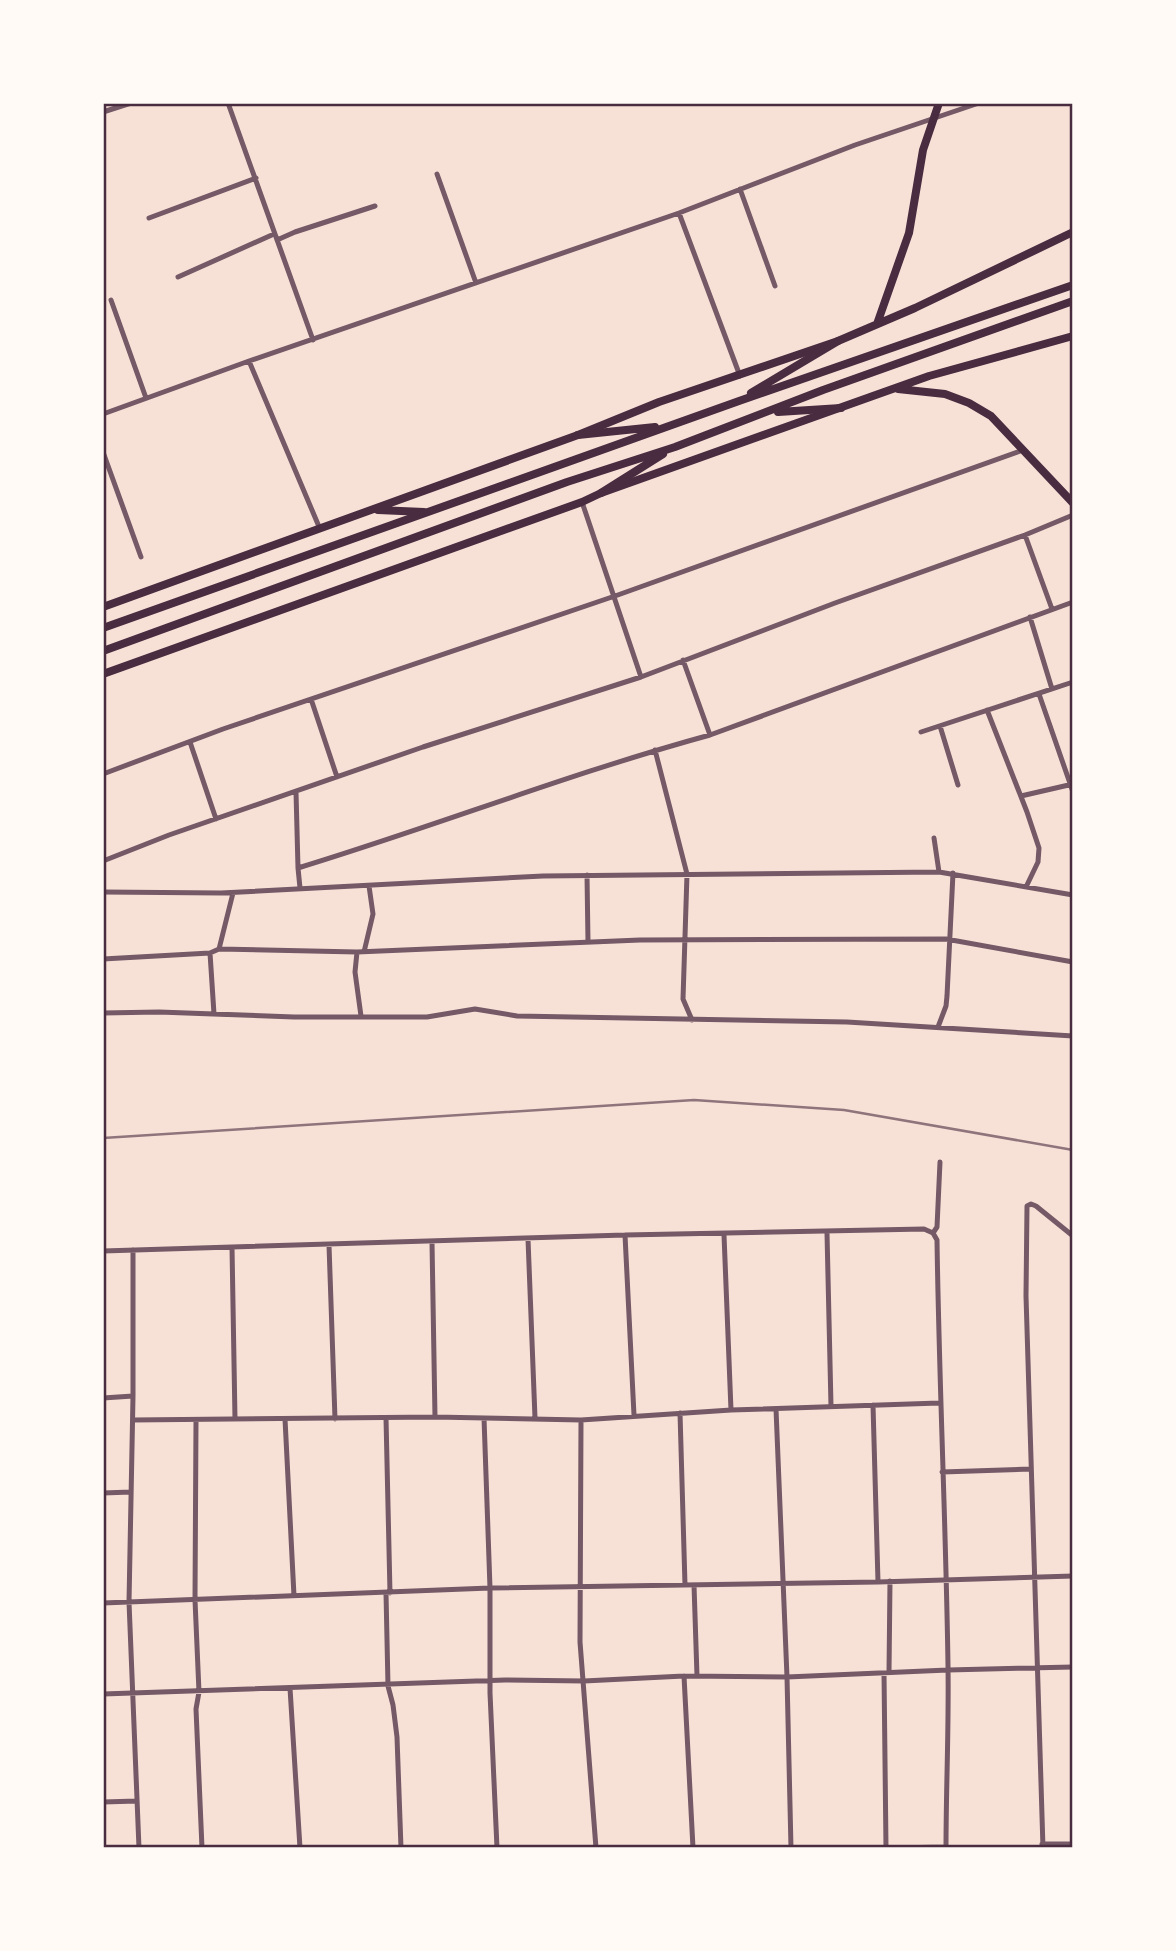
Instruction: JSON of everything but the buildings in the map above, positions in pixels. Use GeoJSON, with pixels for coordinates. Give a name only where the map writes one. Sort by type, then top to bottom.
{"type":"FeatureCollection","features":[{"type":"Feature","properties":{"kind":"main road"},"geometry":{"type":"LineString","coordinates":[[877,324],[909,233],[923,150],[939,103]]}},
{"type":"Feature","properties":{"kind":"main road"},"geometry":{"type":"LineString","coordinates":[[103,607],[578,435],[659,402],[838,341],[915,308],[1073,232]]}},
{"type":"Feature","properties":{"kind":"main road"},"geometry":{"type":"LineString","coordinates":[[103,628],[1073,285]]}},
{"type":"Feature","properties":{"kind":"main road"},"geometry":{"type":"LineString","coordinates":[[103,650],[1073,302]]}},
{"type":"Feature","properties":{"kind":"main road"},"geometry":{"type":"LineString","coordinates":[[103,674],[940,373],[1073,336]]}},
{"type":"Feature","properties":{"kind":"main road"},"geometry":{"type":"LineString","coordinates":[[740,401],[796,364],[838,341]]}},
{"type":"Feature","properties":{"kind":"main road"},"geometry":{"type":"LineString","coordinates":[[895,389],[932,391],[969,403],[991,416],[1073,503]]}},
{"type":"Feature","properties":{"kind":"main road"},"geometry":{"type":"LineString","coordinates":[[769,412],[841,408]]}},
{"type":"Feature","properties":{"kind":"main road"},"geometry":{"type":"LineString","coordinates":[[578,435],[668,426]]}},
{"type":"Feature","properties":{"kind":"main road"},"geometry":{"type":"LineString","coordinates":[[601,493],[675,447]]}},
{"type":"Feature","properties":{"kind":"main road"},"geometry":{"type":"LineString","coordinates":[[372,510],[425,512]]}},
{"type":"Feature","properties":{"kind":"street"},"geometry":{"type":"LineString","coordinates":[[103,112],[131,103]]}},
{"type":"Feature","properties":{"kind":"street"},"geometry":{"type":"LineString","coordinates":[[228,103],[313,340]]}},
{"type":"Feature","properties":{"kind":"street"},"geometry":{"type":"LineString","coordinates":[[103,414],[679,213],[855,145],[979,103]]}},
{"type":"Feature","properties":{"kind":"street"},"geometry":{"type":"LineString","coordinates":[[437,174],[476,283]]}},
{"type":"Feature","properties":{"kind":"street"},"geometry":{"type":"LineString","coordinates":[[149,218],[256,178]]}},
{"type":"Feature","properties":{"kind":"street"},"geometry":{"type":"LineString","coordinates":[[740,189],[775,286]]}},
{"type":"Feature","properties":{"kind":"street"},"geometry":{"type":"LineString","coordinates":[[178,276],[276,237],[375,206]]}},
{"type":"Feature","properties":{"kind":"street"},"geometry":{"type":"LineString","coordinates":[[679,213],[740,376]]}},
{"type":"Feature","properties":{"kind":"street"},"geometry":{"type":"LineString","coordinates":[[111,300],[146,398]]}},
{"type":"Feature","properties":{"kind":"street"},"geometry":{"type":"LineString","coordinates":[[249,361],[320,529]]}},
{"type":"Feature","properties":{"kind":"street"},"geometry":{"type":"LineString","coordinates":[[103,774],[311,699],[615,596],[1023,450]]}},
{"type":"Feature","properties":{"kind":"street"},"geometry":{"type":"LineString","coordinates":[[103,452],[141,557]]}},
{"type":"Feature","properties":{"kind":"street"},"geometry":{"type":"LineString","coordinates":[[582,502],[641,677]]}},
{"type":"Feature","properties":{"kind":"street"},"geometry":{"type":"LineString","coordinates":[[103,861],[337,777],[641,677],[1073,515]]}},
{"type":"Feature","properties":{"kind":"street"},"geometry":{"type":"LineString","coordinates":[[1025,535],[1052,609]]}},
{"type":"Feature","properties":{"kind":"street"},"geometry":{"type":"LineString","coordinates":[[298,868],[655,750],[710,735],[1073,601]]}},
{"type":"Feature","properties":{"kind":"street"},"geometry":{"type":"LineString","coordinates":[[1030,617],[1052,689]]}},
{"type":"Feature","properties":{"kind":"street"},"geometry":{"type":"LineString","coordinates":[[683,660],[710,735]]}},
{"type":"Feature","properties":{"kind":"street"},"geometry":{"type":"LineString","coordinates":[[921,732],[1073,682]]}},
{"type":"Feature","properties":{"kind":"street"},"geometry":{"type":"LineString","coordinates":[[1039,694],[1073,792]]}},
{"type":"Feature","properties":{"kind":"street"},"geometry":{"type":"LineString","coordinates":[[311,699],[337,777]]}},
{"type":"Feature","properties":{"kind":"street"},"geometry":{"type":"LineString","coordinates":[[988,710],[1039,848],[1038,862],[1026,887]]}},
{"type":"Feature","properties":{"kind":"street"},"geometry":{"type":"LineString","coordinates":[[940,726],[958,785]]}},
{"type":"Feature","properties":{"kind":"street"},"geometry":{"type":"LineString","coordinates":[[190,742],[216,819]]}},
{"type":"Feature","properties":{"kind":"street"},"geometry":{"type":"LineString","coordinates":[[655,750],[687,874],[683,999],[692,1020]]}},
{"type":"Feature","properties":{"kind":"street"},"geometry":{"type":"LineString","coordinates":[[1021,796],[1072,784]]}},
{"type":"Feature","properties":{"kind":"street"},"geometry":{"type":"LineString","coordinates":[[296,792],[300,888]]}},
{"type":"Feature","properties":{"kind":"street"},"geometry":{"type":"LineString","coordinates":[[934,838],[939,872]]}},
{"type":"Feature","properties":{"kind":"street"},"geometry":{"type":"LineString","coordinates":[[103,892],[233,893],[484,878],[587,875],[939,872],[1073,895]]}},
{"type":"Feature","properties":{"kind":"street"},"geometry":{"type":"LineString","coordinates":[[938,1027],[946,1006],[953,873]]}},
{"type":"Feature","properties":{"kind":"street"},"geometry":{"type":"LineString","coordinates":[[587,875],[588,942]]}},
{"type":"Feature","properties":{"kind":"street"},"geometry":{"type":"LineString","coordinates":[[361,1016],[356,979],[373,914],[369,886]]}},
{"type":"Feature","properties":{"kind":"street"},"geometry":{"type":"LineString","coordinates":[[219,949],[233,893]]}},
{"type":"Feature","properties":{"kind":"street"},"geometry":{"type":"LineString","coordinates":[[103,959],[210,953],[219,949],[361,952],[684,940],[949,940],[1073,962]]}},
{"type":"Feature","properties":{"kind":"street"},"geometry":{"type":"LineString","coordinates":[[210,953],[214,1014]]}},
{"type":"Feature","properties":{"kind":"street"},"geometry":{"type":"LineString","coordinates":[[103,1013],[427,1017],[475,1009],[516,1016],[847,1022],[1073,1036]]}},
{"type":"Feature","properties":{"kind":"street"},"geometry":{"type":"LineString","coordinates":[[933,1233],[937,1227],[940,1162]]}},
{"type":"Feature","properties":{"kind":"street"},"geometry":{"type":"LineString","coordinates":[[1073,1237],[1036,1206],[1027,1206],[1026,1296],[1043,1846],[1073,1843]]}},
{"type":"Feature","properties":{"kind":"street"},"geometry":{"type":"LineString","coordinates":[[103,1251],[924,1229],[933,1233],[936,1240],[948,1670],[946,1847],[888,1848],[886,1672],[890,1581]]}},
{"type":"Feature","properties":{"kind":"street"},"geometry":{"type":"LineString","coordinates":[[827,1233],[831,1406]]}},
{"type":"Feature","properties":{"kind":"street"},"geometry":{"type":"LineString","coordinates":[[724,1234],[731,1410]]}},
{"type":"Feature","properties":{"kind":"street"},"geometry":{"type":"LineString","coordinates":[[625,1235],[634,1415]]}},
{"type":"Feature","properties":{"kind":"street"},"geometry":{"type":"LineString","coordinates":[[528,1239],[535,1418]]}},
{"type":"Feature","properties":{"kind":"street"},"geometry":{"type":"LineString","coordinates":[[432,1242],[435,1417]]}},
{"type":"Feature","properties":{"kind":"street"},"geometry":{"type":"LineString","coordinates":[[329,1245],[335,1419]]}},
{"type":"Feature","properties":{"kind":"street"},"geometry":{"type":"LineString","coordinates":[[232,1247],[235,1419]]}},
{"type":"Feature","properties":{"kind":"street"},"geometry":{"type":"LineString","coordinates":[[133,1250],[129,1602],[139,1848]]}},
{"type":"Feature","properties":{"kind":"street"},"geometry":{"type":"LineString","coordinates":[[103,1398],[133,1396]]}},
{"type":"Feature","properties":{"kind":"street"},"geometry":{"type":"LineString","coordinates":[[133,1420],[435,1417],[581,1420],[731,1410],[939,1403]]}},
{"type":"Feature","properties":{"kind":"street"},"geometry":{"type":"LineString","coordinates":[[873,1405],[878,1582]]}},
{"type":"Feature","properties":{"kind":"street"},"geometry":{"type":"LineString","coordinates":[[776,1409],[791,1848]]}},
{"type":"Feature","properties":{"kind":"street"},"geometry":{"type":"LineString","coordinates":[[680,1413],[685,1585]]}},
{"type":"Feature","properties":{"kind":"street"},"geometry":{"type":"LineString","coordinates":[[386,1418],[388,1686],[397,1737],[401,1848]]}},
{"type":"Feature","properties":{"kind":"street"},"geometry":{"type":"LineString","coordinates":[[484,1418],[498,1848]]}},
{"type":"Feature","properties":{"kind":"street"},"geometry":{"type":"LineString","coordinates":[[285,1419],[294,1596]]}},
{"type":"Feature","properties":{"kind":"street"},"geometry":{"type":"LineString","coordinates":[[581,1420],[580,1642],[596,1848]]}},
{"type":"Feature","properties":{"kind":"street"},"geometry":{"type":"LineString","coordinates":[[196,1421],[195,1600],[199,1692],[196,1709],[202,1848]]}},
{"type":"Feature","properties":{"kind":"street"},"geometry":{"type":"LineString","coordinates":[[942,1472],[1031,1469]]}},
{"type":"Feature","properties":{"kind":"street"},"geometry":{"type":"LineString","coordinates":[[103,1493],[131,1492]]}},
{"type":"Feature","properties":{"kind":"street"},"geometry":{"type":"LineString","coordinates":[[103,1602],[489,1588],[1073,1576]]}},
{"type":"Feature","properties":{"kind":"street"},"geometry":{"type":"LineString","coordinates":[[694,1585],[697,1676]]}},
{"type":"Feature","properties":{"kind":"street"},"geometry":{"type":"LineString","coordinates":[[103,1694],[491,1681],[584,1681],[684,1676],[787,1677],[1073,1667]]}},
{"type":"Feature","properties":{"kind":"street"},"geometry":{"type":"LineString","coordinates":[[684,1676],[693,1848]]}},
{"type":"Feature","properties":{"kind":"street"},"geometry":{"type":"LineString","coordinates":[[290,1688],[300,1848]]}},
{"type":"Feature","properties":{"kind":"street"},"geometry":{"type":"LineString","coordinates":[[103,1802],[137,1801]]}},
{"type":"Feature","properties":{"kind":"railway"},"geometry":{"type":"LineString","coordinates":[[103,1138],[694,1100],[844,1110],[1073,1150]]}}]}
